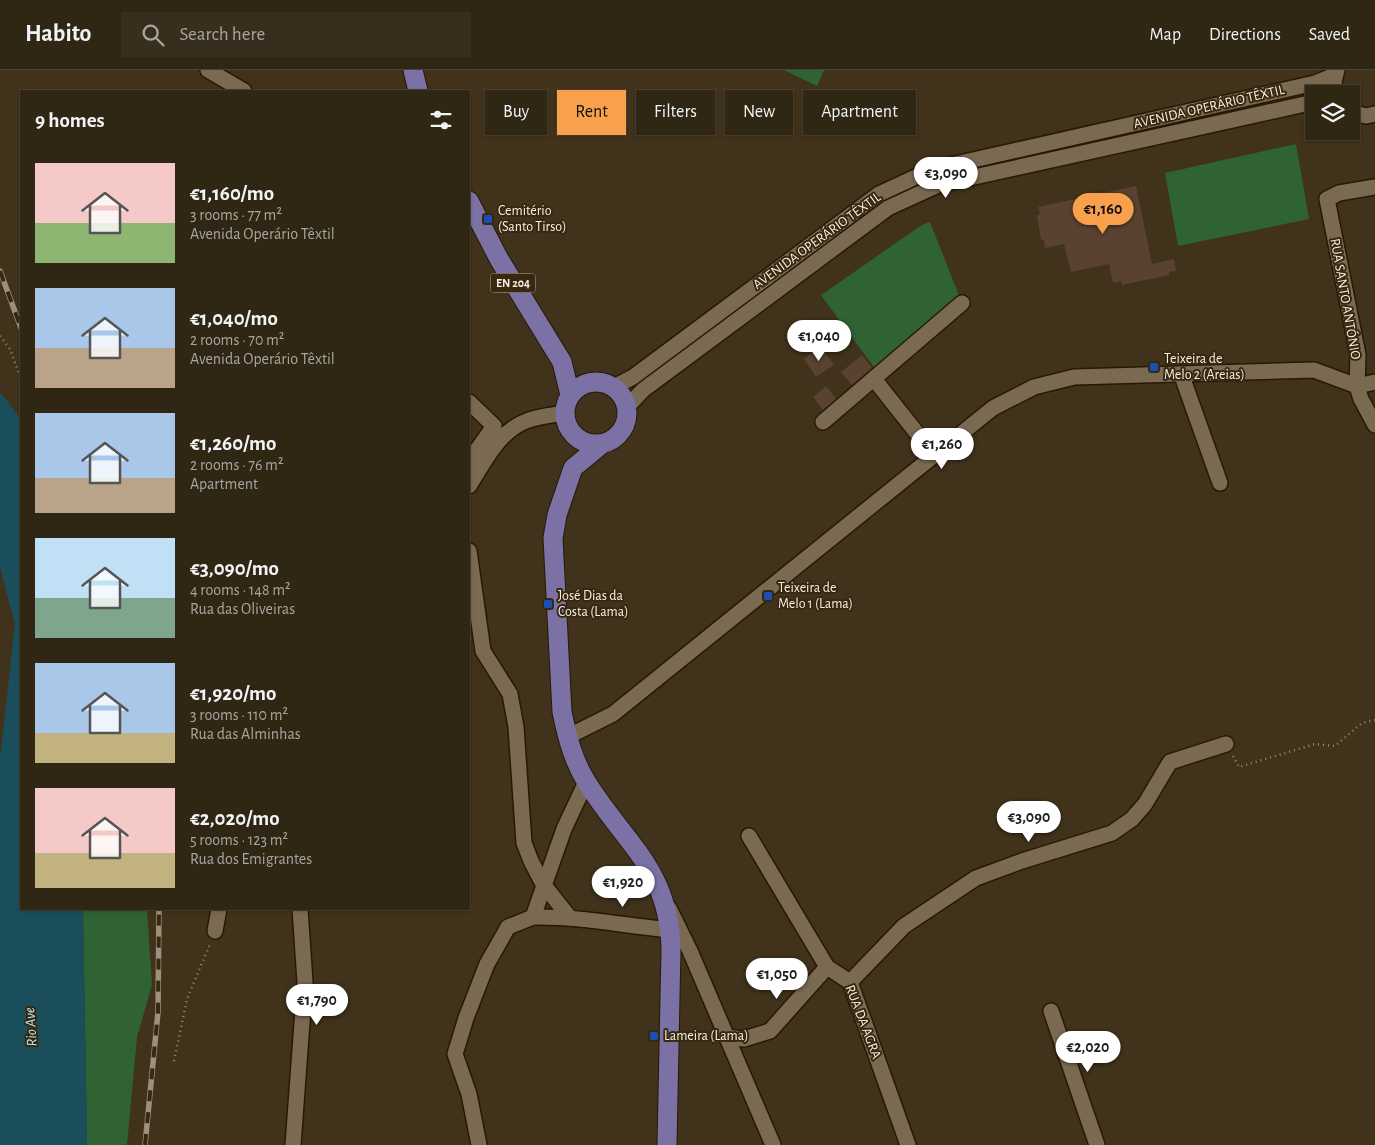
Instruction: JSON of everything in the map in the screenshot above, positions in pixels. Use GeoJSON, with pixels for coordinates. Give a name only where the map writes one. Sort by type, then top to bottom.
{"type":"FeatureCollection","features":[{"type":"Feature","properties":{"kind":"main road"},"geometry":{"type":"LineString","coordinates":[[413,70],[418,90]]}},
{"type":"Feature","properties":{"kind":"main road","name":"EN 204"},"geometry":{"type":"LineString","coordinates":[[470,203],[499,259],[562,362],[590,382],[598,382],[614,387]]}},
{"type":"Feature","properties":{"kind":"main road","name":"EN 204"},"geometry":{"type":"LineString","coordinates":[[562,362],[573,468],[557,515],[552,538],[562,712],[567,737],[586,782],[650,867],[664,897],[671,930],[667,1145]]}},
{"type":"Feature","properties":{"kind":"main road"},"geometry":{"type":"LineString","coordinates":[[590,382],[575,389],[568,413],[583,442],[602,444]]}},
{"type":"Feature","properties":{"kind":"main road"},"geometry":{"type":"LineString","coordinates":[[573,468],[602,444],[611,441],[619,435],[624,427],[627,407],[620,393],[614,387]]}},
{"type":"Feature","properties":{"kind":"street"},"geometry":{"type":"LineString","coordinates":[[208,70],[242,90]]}},
{"type":"Feature","properties":{"kind":"street","name":"AVENIDA OPERÁRIO TÊXTIL"},"geometry":{"type":"LineString","coordinates":[[614,387],[633,377],[880,194],[933,169],[1306,85],[1336,73]]}},
{"type":"Feature","properties":{"kind":"street","name":"AVENIDA OPERÁRIO TÊXTIL"},"geometry":{"type":"LineString","coordinates":[[627,407],[643,390],[888,208],[938,185],[1305,104]]}},
{"type":"Feature","properties":{"kind":"street"},"geometry":{"type":"LineString","coordinates":[[1360,114],[1366,116],[1375,114]]}},
{"type":"Feature","properties":{"kind":"street","name":"RUA SANTO ANTÓNIO"},"geometry":{"type":"LineString","coordinates":[[1375,187],[1339,193],[1327,200],[1358,355],[1357,386],[1361,399],[1375,425]]}},
{"type":"Feature","properties":{"kind":"street"},"geometry":{"type":"LineString","coordinates":[[823,422],[962,303]]}},
{"type":"Feature","properties":{"kind":"street"},"geometry":{"type":"LineString","coordinates":[[567,737],[614,714],[993,408],[1041,385],[1074,377],[1314,370],[1357,386],[1375,382]]}},
{"type":"Feature","properties":{"kind":"street"},"geometry":{"type":"LineString","coordinates":[[1183,374],[1184,382],[1220,483]]}},
{"type":"Feature","properties":{"kind":"street"},"geometry":{"type":"LineString","coordinates":[[874,379],[935,456]]}},
{"type":"Feature","properties":{"kind":"street"},"geometry":{"type":"LineString","coordinates":[[470,403],[494,426],[470,460]]}},
{"type":"Feature","properties":{"kind":"street"},"geometry":{"type":"LineString","coordinates":[[470,484],[497,442],[508,432],[529,420],[568,413]]}},
{"type":"Feature","properties":{"kind":"street"},"geometry":{"type":"LineString","coordinates":[[470,558],[483,651],[510,694],[516,727],[524,843],[543,884],[570,918]]}},
{"type":"Feature","properties":{"kind":"street"},"geometry":{"type":"LineString","coordinates":[[850,982],[904,926],[976,878],[1022,861],[1112,833],[1132,819],[1139,811],[1170,762],[1226,744]]}},
{"type":"Feature","properties":{"kind":"street"},"geometry":{"type":"LineString","coordinates":[[532,917],[564,829],[586,782]]}},
{"type":"Feature","properties":{"kind":"street","name":"RUA DA AGRA"},"geometry":{"type":"LineString","coordinates":[[749,836],[827,967],[850,982],[908,1145]]}},
{"type":"Feature","properties":{"kind":"street"},"geometry":{"type":"LineString","coordinates":[[664,897],[690,951],[773,1145]]}},
{"type":"Feature","properties":{"kind":"street"},"geometry":{"type":"LineString","coordinates":[[215,931],[219,910]]}},
{"type":"Feature","properties":{"kind":"street"},"geometry":{"type":"LineString","coordinates":[[294,1145],[305,982],[300,910]]}},
{"type":"Feature","properties":{"kind":"street"},"geometry":{"type":"LineString","coordinates":[[480,1145],[469,1094],[455,1054],[466,1018],[487,964],[508,927],[532,917],[570,918],[588,922],[611,921],[671,930]]}},
{"type":"Feature","properties":{"kind":"street"},"geometry":{"type":"LineString","coordinates":[[726,1037],[744,1039],[770,1031],[827,967]]}},
{"type":"Feature","properties":{"kind":"street"},"geometry":{"type":"LineString","coordinates":[[1051,1011],[1097,1145]]}},
{"type":"Feature","properties":{"kind":"path"},"geometry":{"type":"LineString","coordinates":[[0,336],[10,350],[20,376]]}},
{"type":"Feature","properties":{"kind":"path"},"geometry":{"type":"LineString","coordinates":[[1226,744],[1239,767],[1315,744],[1334,746],[1362,723],[1375,720]]}},
{"type":"Feature","properties":{"kind":"path"},"geometry":{"type":"LineString","coordinates":[[174,1061],[187,999],[215,931]]}},
{"type":"Feature","properties":{"kind":"green space"},"geometry":{"type":"Polygon","coordinates":[[[784,70],[824,70],[817,86],[784,70]]]}},
{"type":"Feature","properties":{"kind":"green space"},"geometry":{"type":"Polygon","coordinates":[[[1296,144],[1309,219],[1178,246],[1165,173],[1296,144]]]}},
{"type":"Feature","properties":{"kind":"green space"},"geometry":{"type":"Polygon","coordinates":[[[930,222],[960,298],[876,370],[821,295],[922,225],[930,222]]]}},
{"type":"Feature","properties":{"kind":"green space"},"geometry":{"type":"Polygon","coordinates":[[[83,910],[147,910],[152,985],[137,1037],[127,1145],[87,1145],[83,910]]]}},
{"type":"Feature","properties":{"kind":"water","name":"Rio Ave"},"geometry":{"type":"Polygon","coordinates":[[[0,392],[20,418],[20,910],[83,910],[87,1145],[0,1145],[0,758],[15,624],[0,568],[0,392]]]}},
{"type":"Feature","properties":{"kind":"building"},"geometry":{"type":"Polygon","coordinates":[[[1136,186],[1152,264],[1174,259],[1176,271],[1169,272],[1169,275],[1122,285],[1121,281],[1113,283],[1109,264],[1071,272],[1064,244],[1045,248],[1044,240],[1041,240],[1037,215],[1040,214],[1038,207],[1136,186]]]}},
{"type":"Feature","properties":{"kind":"building"},"geometry":{"type":"Polygon","coordinates":[[[820,346],[834,365],[816,377],[804,359],[820,346]]]}},
{"type":"Feature","properties":{"kind":"building"},"geometry":{"type":"Polygon","coordinates":[[[862,355],[872,368],[852,385],[841,372],[862,355]]]}},
{"type":"Feature","properties":{"kind":"building"},"geometry":{"type":"Polygon","coordinates":[[[826,386],[836,399],[823,410],[813,397],[826,386]]]}},
{"type":"Feature","properties":{"kind":"railway"},"geometry":{"type":"LineString","coordinates":[[0,271],[20,325]]}},
{"type":"Feature","properties":{"kind":"railway"},"geometry":{"type":"LineString","coordinates":[[145,1145],[158,1012],[159,910]]}},
{"type":"Feature","properties":{"kind":"place","name":"Cemitério (Santo Tirso)"},"geometry":{"type":"Point","coordinates":[488,219]}},
{"type":"Feature","properties":{"kind":"place","name":"Teixeira de Melo 2 (Areias)"},"geometry":{"type":"Point","coordinates":[1154,367]}},
{"type":"Feature","properties":{"kind":"place","name":"Teixeira de Melo 1 (Lama)"},"geometry":{"type":"Point","coordinates":[768,596]}},
{"type":"Feature","properties":{"kind":"place","name":"José Dias da Costa (Lama)"},"geometry":{"type":"Point","coordinates":[548,604]}},
{"type":"Feature","properties":{"kind":"place","name":"Lameira (Lama)"},"geometry":{"type":"Point","coordinates":[654,1036]}}]}
